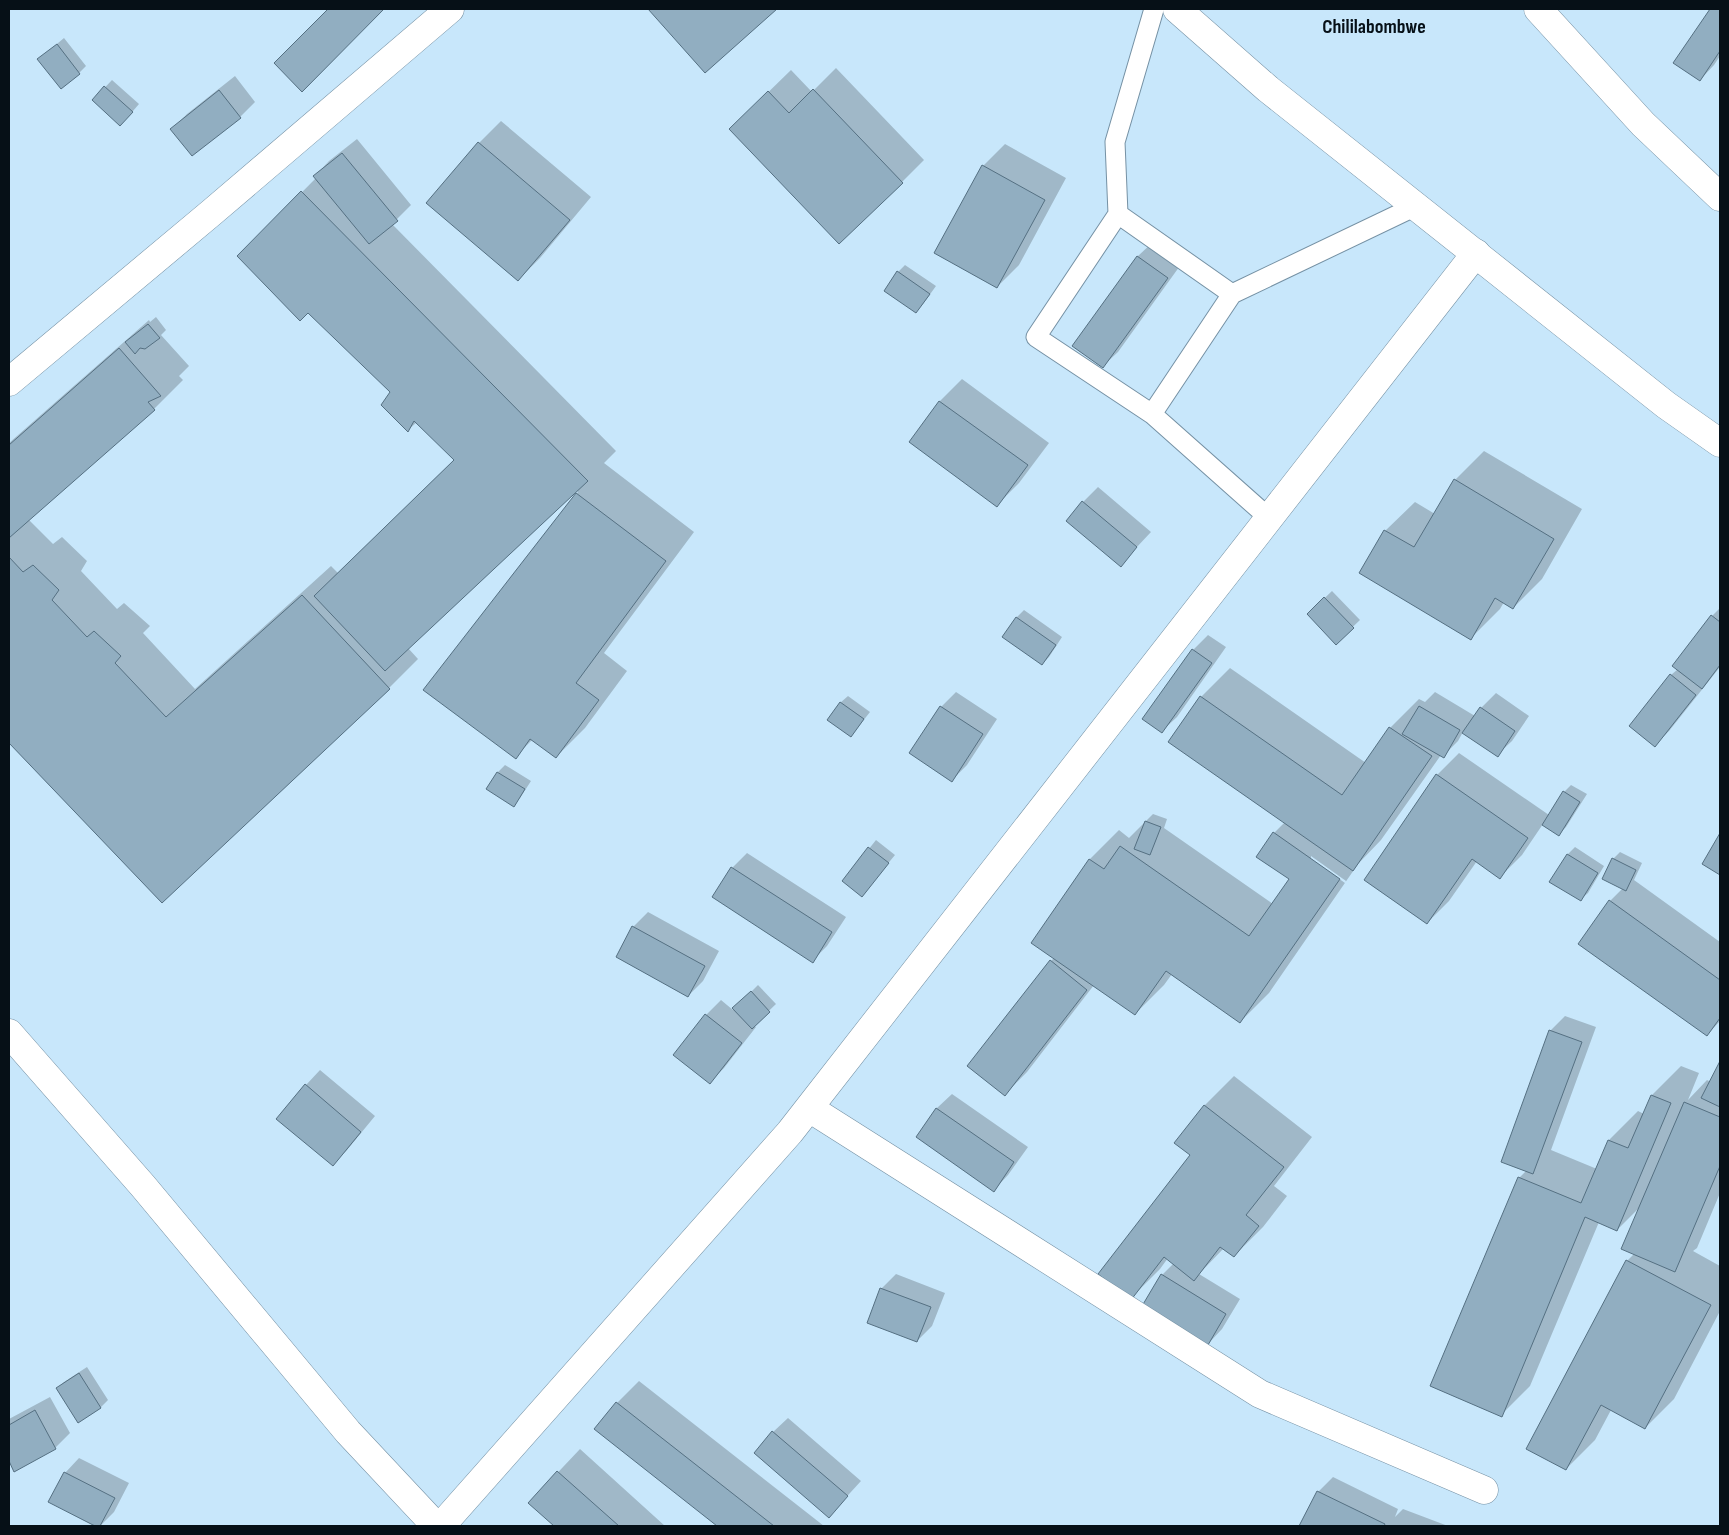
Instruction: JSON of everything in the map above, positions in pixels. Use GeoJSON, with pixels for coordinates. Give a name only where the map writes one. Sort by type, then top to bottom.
{"type":"FeatureCollection","features":[{"type":"Feature","properties":{"kind":"street"},"geometry":{"type":"LineString","coordinates":[[9,382],[450,9]]}},
{"type":"Feature","properties":{"kind":"street"},"geometry":{"type":"LineString","coordinates":[[1177,9],[1268,89],[1666,404],[1720,442]]}},
{"type":"Feature","properties":{"kind":"street"},"geometry":{"type":"LineString","coordinates":[[1538,9],[1643,124],[1720,197]]}},
{"type":"Feature","properties":{"kind":"street"},"geometry":{"type":"LineString","coordinates":[[441,1526],[790,1132],[1476,253]]}},
{"type":"Feature","properties":{"kind":"street"},"geometry":{"type":"LineString","coordinates":[[9,1033],[143,1186],[348,1432],[436,1526]]}},
{"type":"Feature","properties":{"kind":"street"},"geometry":{"type":"LineString","coordinates":[[809,1108],[1260,1394],[1484,1490]]}},
{"type":"Feature","properties":{"kind":"lane"},"geometry":{"type":"LineString","coordinates":[[1154,9],[1115,142],[1118,214],[1036,338],[1152,414],[1269,518]]}},
{"type":"Feature","properties":{"kind":"lane"},"geometry":{"type":"LineString","coordinates":[[1152,414],[1232,294],[1416,206]]}},
{"type":"Feature","properties":{"kind":"lane"},"geometry":{"type":"LineString","coordinates":[[1118,214],[1232,294]]}},
{"type":"Feature","properties":{"kind":"building"},"geometry":{"type":"Polygon","coordinates":[[[328,9],[384,9],[302,92],[274,63],[328,9]]]}},
{"type":"Feature","properties":{"kind":"building"},"geometry":{"type":"Polygon","coordinates":[[[648,9],[777,9],[705,73],[648,9]]]}},
{"type":"Feature","properties":{"kind":"building"},"geometry":{"type":"Polygon","coordinates":[[[1710,9],[1720,9],[1720,51],[1700,81],[1673,63],[1710,9]]]}},
{"type":"Feature","properties":{"kind":"building"},"geometry":{"type":"Polygon","coordinates":[[[57,44],[80,74],[61,89],[37,59],[57,44]]]}},
{"type":"Feature","properties":{"kind":"building"},"geometry":{"type":"Polygon","coordinates":[[[104,86],[133,112],[120,126],[92,100],[104,86]]]}},
{"type":"Feature","properties":{"kind":"building"},"geometry":{"type":"Polygon","coordinates":[[[813,89],[903,183],[839,244],[729,129],[768,91],[789,113],[813,89]]]}},
{"type":"Feature","properties":{"kind":"building"},"geometry":{"type":"Polygon","coordinates":[[[219,90],[241,118],[192,156],[170,129],[219,90]]]}},
{"type":"Feature","properties":{"kind":"building"},"geometry":{"type":"Polygon","coordinates":[[[478,142],[570,220],[518,281],[426,203],[478,142]]]}},
{"type":"Feature","properties":{"kind":"building"},"geometry":{"type":"Polygon","coordinates":[[[342,153],[398,221],[369,244],[313,176],[342,153]]]}},
{"type":"Feature","properties":{"kind":"building"},"geometry":{"type":"Polygon","coordinates":[[[982,165],[1045,200],[997,288],[934,253],[982,165]]]}},
{"type":"Feature","properties":{"kind":"building"},"geometry":{"type":"Polygon","coordinates":[[[301,191],[588,481],[385,671],[314,596],[454,460],[414,421],[408,432],[381,405],[390,392],[308,313],[300,321],[237,256],[301,191]]]}},
{"type":"Feature","properties":{"kind":"building"},"geometry":{"type":"Polygon","coordinates":[[[1137,256],[1168,278],[1103,368],[1072,346],[1137,256]]]}},
{"type":"Feature","properties":{"kind":"building"},"geometry":{"type":"Polygon","coordinates":[[[897,271],[930,294],[916,313],[884,291],[897,271]]]}},
{"type":"Feature","properties":{"kind":"building"},"geometry":{"type":"Polygon","coordinates":[[[148,324],[160,338],[145,349],[140,348],[135,354],[125,342],[148,324]]]}},
{"type":"Feature","properties":{"kind":"building"},"geometry":{"type":"Polygon","coordinates":[[[119,348],[161,396],[148,402],[155,410],[9,538],[9,445],[119,348]]]}},
{"type":"Feature","properties":{"kind":"building"},"geometry":{"type":"Polygon","coordinates":[[[939,401],[1028,465],[997,507],[909,442],[939,401]]]}},
{"type":"Feature","properties":{"kind":"building"},"geometry":{"type":"Polygon","coordinates":[[[1454,479],[1554,539],[1513,609],[1495,598],[1471,640],[1359,573],[1384,530],[1414,547],[1454,479]]]}},
{"type":"Feature","properties":{"kind":"building"},"geometry":{"type":"Polygon","coordinates":[[[576,493],[666,561],[576,683],[599,700],[556,758],[530,739],[516,759],[423,690],[576,493]]]}},
{"type":"Feature","properties":{"kind":"building"},"geometry":{"type":"Polygon","coordinates":[[[1082,501],[1137,547],[1121,567],[1066,521],[1082,501]]]}},
{"type":"Feature","properties":{"kind":"building"},"geometry":{"type":"Polygon","coordinates":[[[9,557],[23,572],[33,565],[59,590],[52,600],[87,637],[94,631],[121,656],[115,663],[166,717],[302,595],[390,689],[162,903],[9,743],[9,557]]]}},
{"type":"Feature","properties":{"kind":"building"},"geometry":{"type":"Polygon","coordinates":[[[1324,597],[1354,628],[1336,645],[1307,614],[1324,597]]]}},
{"type":"Feature","properties":{"kind":"building"},"geometry":{"type":"Polygon","coordinates":[[[1711,615],[1720,622],[1720,665],[1702,689],[1672,666],[1711,615]]]}},
{"type":"Feature","properties":{"kind":"building"},"geometry":{"type":"Polygon","coordinates":[[[1016,617],[1056,645],[1042,665],[1002,637],[1016,617]]]}},
{"type":"Feature","properties":{"kind":"building"},"geometry":{"type":"Polygon","coordinates":[[[1192,649],[1212,663],[1162,733],[1142,719],[1192,649]]]}},
{"type":"Feature","properties":{"kind":"building"},"geometry":{"type":"Polygon","coordinates":[[[1670,674],[1696,695],[1655,747],[1629,726],[1670,674]]]}},
{"type":"Feature","properties":{"kind":"building"},"geometry":{"type":"Polygon","coordinates":[[[1200,696],[1342,795],[1389,727],[1432,756],[1353,871],[1168,742],[1200,696]]]}},
{"type":"Feature","properties":{"kind":"building"},"geometry":{"type":"Polygon","coordinates":[[[840,702],[864,719],[851,737],[827,720],[840,702]]]}},
{"type":"Feature","properties":{"kind":"building"},"geometry":{"type":"Polygon","coordinates":[[[940,706],[983,734],[952,782],[909,753],[940,706]]]}},
{"type":"Feature","properties":{"kind":"building"},"geometry":{"type":"Polygon","coordinates":[[[1419,706],[1460,730],[1444,758],[1402,734],[1419,706]]]}},
{"type":"Feature","properties":{"kind":"building"},"geometry":{"type":"Polygon","coordinates":[[[1480,707],[1515,731],[1498,757],[1462,733],[1480,707]]]}},
{"type":"Feature","properties":{"kind":"building"},"geometry":{"type":"Polygon","coordinates":[[[497,772],[525,789],[514,807],[486,789],[497,772]]]}},
{"type":"Feature","properties":{"kind":"building"},"geometry":{"type":"Polygon","coordinates":[[[1436,774],[1528,838],[1500,879],[1472,859],[1427,924],[1364,880],[1436,774]]]}},
{"type":"Feature","properties":{"kind":"building"},"geometry":{"type":"Polygon","coordinates":[[[1563,791],[1580,802],[1559,836],[1542,825],[1563,791]]]}},
{"type":"Feature","properties":{"kind":"building"},"geometry":{"type":"Polygon","coordinates":[[[1145,821],[1161,827],[1150,855],[1134,849],[1145,821]]]}},
{"type":"Feature","properties":{"kind":"building"},"geometry":{"type":"Polygon","coordinates":[[[1273,832],[1340,879],[1240,1023],[1166,971],[1135,1015],[1031,943],[1089,859],[1104,869],[1120,846],[1249,936],[1289,879],[1256,857],[1273,832]]]}},
{"type":"Feature","properties":{"kind":"building"},"geometry":{"type":"Polygon","coordinates":[[[1720,833],[1720,875],[1702,864],[1720,833]]]}},
{"type":"Feature","properties":{"kind":"building"},"geometry":{"type":"Polygon","coordinates":[[[868,847],[889,863],[862,897],[842,881],[868,847]]]}},
{"type":"Feature","properties":{"kind":"building"},"geometry":{"type":"Polygon","coordinates":[[[1567,854],[1598,873],[1581,901],[1549,882],[1567,854]]]}},
{"type":"Feature","properties":{"kind":"building"},"geometry":{"type":"Polygon","coordinates":[[[1612,858],[1636,870],[1626,891],[1602,879],[1612,858]]]}},
{"type":"Feature","properties":{"kind":"building"},"geometry":{"type":"Polygon","coordinates":[[[731,867],[832,932],[813,963],[712,897],[731,867]]]}},
{"type":"Feature","properties":{"kind":"building"},"geometry":{"type":"Polygon","coordinates":[[[1609,900],[1720,980],[1720,1018],[1707,1036],[1578,944],[1609,900]]]}},
{"type":"Feature","properties":{"kind":"building"},"geometry":{"type":"Polygon","coordinates":[[[632,926],[705,966],[688,997],[616,957],[632,926]]]}},
{"type":"Feature","properties":{"kind":"building"},"geometry":{"type":"Polygon","coordinates":[[[1050,960],[1087,990],[1005,1096],[967,1066],[1050,960]]]}},
{"type":"Feature","properties":{"kind":"building"},"geometry":{"type":"Polygon","coordinates":[[[751,991],[770,1012],[752,1029],[732,1008],[751,991]]]}},
{"type":"Feature","properties":{"kind":"building"},"geometry":{"type":"Polygon","coordinates":[[[705,1014],[742,1043],[710,1084],[673,1055],[705,1014]]]}},
{"type":"Feature","properties":{"kind":"building"},"geometry":{"type":"Polygon","coordinates":[[[1549,1030],[1582,1042],[1533,1174],[1501,1162],[1549,1030]]]}},
{"type":"Feature","properties":{"kind":"building"},"geometry":{"type":"Polygon","coordinates":[[[1720,1061],[1720,1107],[1701,1098],[1720,1061]]]}},
{"type":"Feature","properties":{"kind":"building"},"geometry":{"type":"Polygon","coordinates":[[[305,1084],[361,1132],[333,1166],[276,1119],[305,1084]]]}},
{"type":"Feature","properties":{"kind":"building"},"geometry":{"type":"Polygon","coordinates":[[[1651,1095],[1671,1103],[1617,1231],[1585,1217],[1502,1417],[1430,1386],[1518,1177],[1581,1203],[1608,1140],[1628,1148],[1651,1095]]]}},
{"type":"Feature","properties":{"kind":"building"},"geometry":{"type":"Polygon","coordinates":[[[1684,1102],[1720,1117],[1720,1166],[1675,1272],[1621,1249],[1684,1102]]]}},
{"type":"Feature","properties":{"kind":"building"},"geometry":{"type":"Polygon","coordinates":[[[1204,1105],[1284,1167],[1246,1215],[1259,1226],[1234,1257],[1220,1247],[1194,1281],[1164,1257],[1131,1300],[1098,1274],[1190,1155],[1174,1143],[1204,1105]]]}},
{"type":"Feature","properties":{"kind":"building"},"geometry":{"type":"Polygon","coordinates":[[[936,1108],[1014,1162],[994,1192],[916,1137],[936,1108]]]}},
{"type":"Feature","properties":{"kind":"building"},"geometry":{"type":"Polygon","coordinates":[[[1626,1260],[1711,1305],[1645,1429],[1601,1405],[1566,1470],[1526,1449],[1626,1260]]]}},
{"type":"Feature","properties":{"kind":"building"},"geometry":{"type":"Polygon","coordinates":[[[1161,1274],[1226,1314],[1208,1345],[1142,1306],[1161,1274]]]}},
{"type":"Feature","properties":{"kind":"building"},"geometry":{"type":"Polygon","coordinates":[[[880,1288],[931,1307],[917,1342],[867,1323],[880,1288]]]}},
{"type":"Feature","properties":{"kind":"building"},"geometry":{"type":"Polygon","coordinates":[[[79,1373],[101,1408],[78,1423],[56,1388],[79,1373]]]}},
{"type":"Feature","properties":{"kind":"building"},"geometry":{"type":"Polygon","coordinates":[[[616,1402],[774,1526],[717,1526],[594,1429],[616,1402]]]}},
{"type":"Feature","properties":{"kind":"building"},"geometry":{"type":"Polygon","coordinates":[[[35,1410],[56,1449],[14,1472],[9,1461],[9,1425],[35,1410]]]}},
{"type":"Feature","properties":{"kind":"building"},"geometry":{"type":"Polygon","coordinates":[[[772,1431],[848,1496],[829,1518],[754,1453],[772,1431]]]}},
{"type":"Feature","properties":{"kind":"building"},"geometry":{"type":"Polygon","coordinates":[[[557,1471],[619,1526],[554,1526],[528,1503],[557,1471]]]}},
{"type":"Feature","properties":{"kind":"building"},"geometry":{"type":"Polygon","coordinates":[[[64,1472],[115,1498],[100,1526],[95,1526],[48,1502],[64,1472]]]}},
{"type":"Feature","properties":{"kind":"building"},"geometry":{"type":"Polygon","coordinates":[[[1317,1491],[1385,1524],[1384,1526],[1299,1526],[1317,1491]]]}},
{"type":"Feature","properties":{"kind":"district","name":"Chililabombwe"},"geometry":{"type":"Point","coordinates":[1374,26]}}]}
